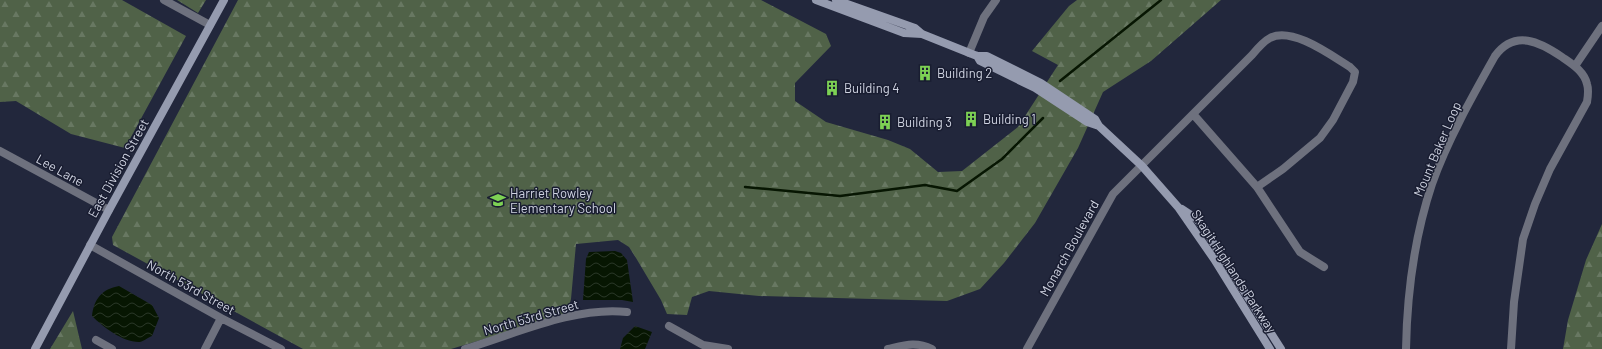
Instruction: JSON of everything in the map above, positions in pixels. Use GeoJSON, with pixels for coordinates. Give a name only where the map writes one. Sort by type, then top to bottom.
{"type":"FeatureCollection","features":[{"type":"Feature","properties":{"kind":"street"},"geometry":{"type":"LineString","coordinates":[[164,0],[210,25]]}},
{"type":"Feature","properties":{"kind":"street","name":"East Division Street"},"geometry":{"type":"LineString","coordinates":[[35,349],[224,0]]}},
{"type":"Feature","properties":{"kind":"street","name":"Skagit Highlands Parkway"},"geometry":{"type":"LineString","coordinates":[[816,0],[904,33],[922,34]]}},
{"type":"Feature","properties":{"kind":"street","name":"Skagit Highlands Parkway"},"geometry":{"type":"LineString","coordinates":[[836,0],[915,28],[922,34],[977,56],[980,61],[1035,88],[1087,122],[1099,126],[1142,166],[1178,207],[1214,259],[1270,349]]}},
{"type":"Feature","properties":{"kind":"street"},"geometry":{"type":"LineString","coordinates":[[969,53],[984,17],[996,0]]}},
{"type":"Feature","properties":{"kind":"street"},"geometry":{"type":"LineString","coordinates":[[1575,66],[1602,26]]}},
{"type":"Feature","properties":{"kind":"street","name":"Monarch Boulevard"},"geometry":{"type":"LineString","coordinates":[[1027,349],[1113,194],[1271,37],[1285,34],[1302,39],[1350,67],[1355,72],[1353,82],[1334,120],[1320,138],[1283,169],[1257,187]]}},
{"type":"Feature","properties":{"kind":"street","name":"Mount Baker Loop"},"geometry":{"type":"LineString","coordinates":[[1406,349],[1411,287],[1421,222],[1433,183],[1448,146],[1501,47],[1516,41],[1530,40],[1544,45],[1575,66],[1588,84],[1589,92],[1587,102],[1550,169],[1535,204],[1523,239],[1514,302],[1511,349]]}},
{"type":"Feature","properties":{"kind":"street"},"geometry":{"type":"LineString","coordinates":[[1193,114],[1257,187],[1300,252],[1324,267]]}},
{"type":"Feature","properties":{"kind":"street","name":"Lee Lane"},"geometry":{"type":"LineString","coordinates":[[0,151],[109,210]]}},
{"type":"Feature","properties":{"kind":"street","name":"Skagit Highlands Parkway"},"geometry":{"type":"LineString","coordinates":[[1178,207],[1197,219],[1203,227],[1281,349]]}},
{"type":"Feature","properties":{"kind":"street","name":"North 53rd Street"},"geometry":{"type":"LineString","coordinates":[[90,245],[221,318],[281,349]]}},
{"type":"Feature","properties":{"kind":"street","name":"North 53rd Street"},"geometry":{"type":"LineString","coordinates":[[465,349],[568,316],[604,312],[627,312]]}},
{"type":"Feature","properties":{"kind":"street"},"geometry":{"type":"LineString","coordinates":[[205,349],[221,318]]}},
{"type":"Feature","properties":{"kind":"street"},"geometry":{"type":"LineString","coordinates":[[669,326],[703,345],[714,348],[728,349]]}},
{"type":"Feature","properties":{"kind":"street"},"geometry":{"type":"LineString","coordinates":[[96,340],[112,349]]}},
{"type":"Feature","properties":{"kind":"street"},"geometry":{"type":"LineString","coordinates":[[888,349],[914,343],[925,345],[932,349]]}},
{"type":"Feature","properties":{"kind":"green space"},"geometry":{"type":"Polygon","coordinates":[[[0,0],[122,0],[186,36],[125,148],[71,134],[16,101],[0,102],[0,0]]]}},
{"type":"Feature","properties":{"kind":"green space"},"geometry":{"type":"Polygon","coordinates":[[[177,0],[206,0],[198,13],[177,0]]]}},
{"type":"Feature","properties":{"kind":"green space"},"geometry":{"type":"Polygon","coordinates":[[[238,0],[761,0],[826,34],[831,46],[795,83],[795,101],[826,122],[888,140],[910,149],[938,172],[962,171],[1018,127],[1058,65],[1032,51],[1069,6],[1077,0],[1221,0],[1151,61],[1103,92],[1078,148],[1035,223],[1004,263],[980,289],[947,301],[759,296],[709,291],[692,297],[687,315],[667,314],[661,300],[629,247],[618,240],[576,244],[571,299],[567,314],[451,349],[303,349],[113,245],[112,237],[238,0]]]}},
{"type":"Feature","properties":{"kind":"green space"},"geometry":{"type":"Polygon","coordinates":[[[1602,224],[1602,349],[1563,349],[1568,320],[1586,260],[1602,224]]]}},
{"type":"Feature","properties":{"kind":"green space"},"geometry":{"type":"Polygon","coordinates":[[[73,311],[82,349],[50,349],[73,311]]]}},
{"type":"Feature","properties":{"kind":"water"},"geometry":{"type":"Polygon","coordinates":[[[615,251],[621,253],[627,260],[633,302],[622,300],[583,300],[586,259],[589,252],[615,251]]]}},
{"type":"Feature","properties":{"kind":"water"},"geometry":{"type":"Polygon","coordinates":[[[119,286],[152,305],[159,318],[152,336],[143,341],[134,342],[114,334],[92,316],[97,300],[100,296],[113,287],[119,286]]]}},
{"type":"Feature","properties":{"kind":"water"},"geometry":{"type":"Polygon","coordinates":[[[635,326],[652,332],[645,349],[620,349],[623,338],[635,326]]]}},
{"type":"Feature","properties":{"kind":"waterway"},"geometry":{"type":"LineString","coordinates":[[1060,81],[1161,0]]}},
{"type":"Feature","properties":{"kind":"waterway"},"geometry":{"type":"LineString","coordinates":[[745,187],[840,196],[925,185],[957,191],[1002,159],[1043,118]]}},
{"type":"Feature","properties":{"kind":"place","name":"Building 2"},"geometry":{"type":"Point","coordinates":[925,73]}},
{"type":"Feature","properties":{"kind":"place","name":"Building 4"},"geometry":{"type":"Point","coordinates":[832,88]}},
{"type":"Feature","properties":{"kind":"place","name":"Building 1"},"geometry":{"type":"Point","coordinates":[971,119]}},
{"type":"Feature","properties":{"kind":"place","name":"Building 3"},"geometry":{"type":"Point","coordinates":[885,122]}},
{"type":"Feature","properties":{"kind":"place","name":"Harriet Rowley Elementary School"},"geometry":{"type":"Point","coordinates":[498,200]}}]}
